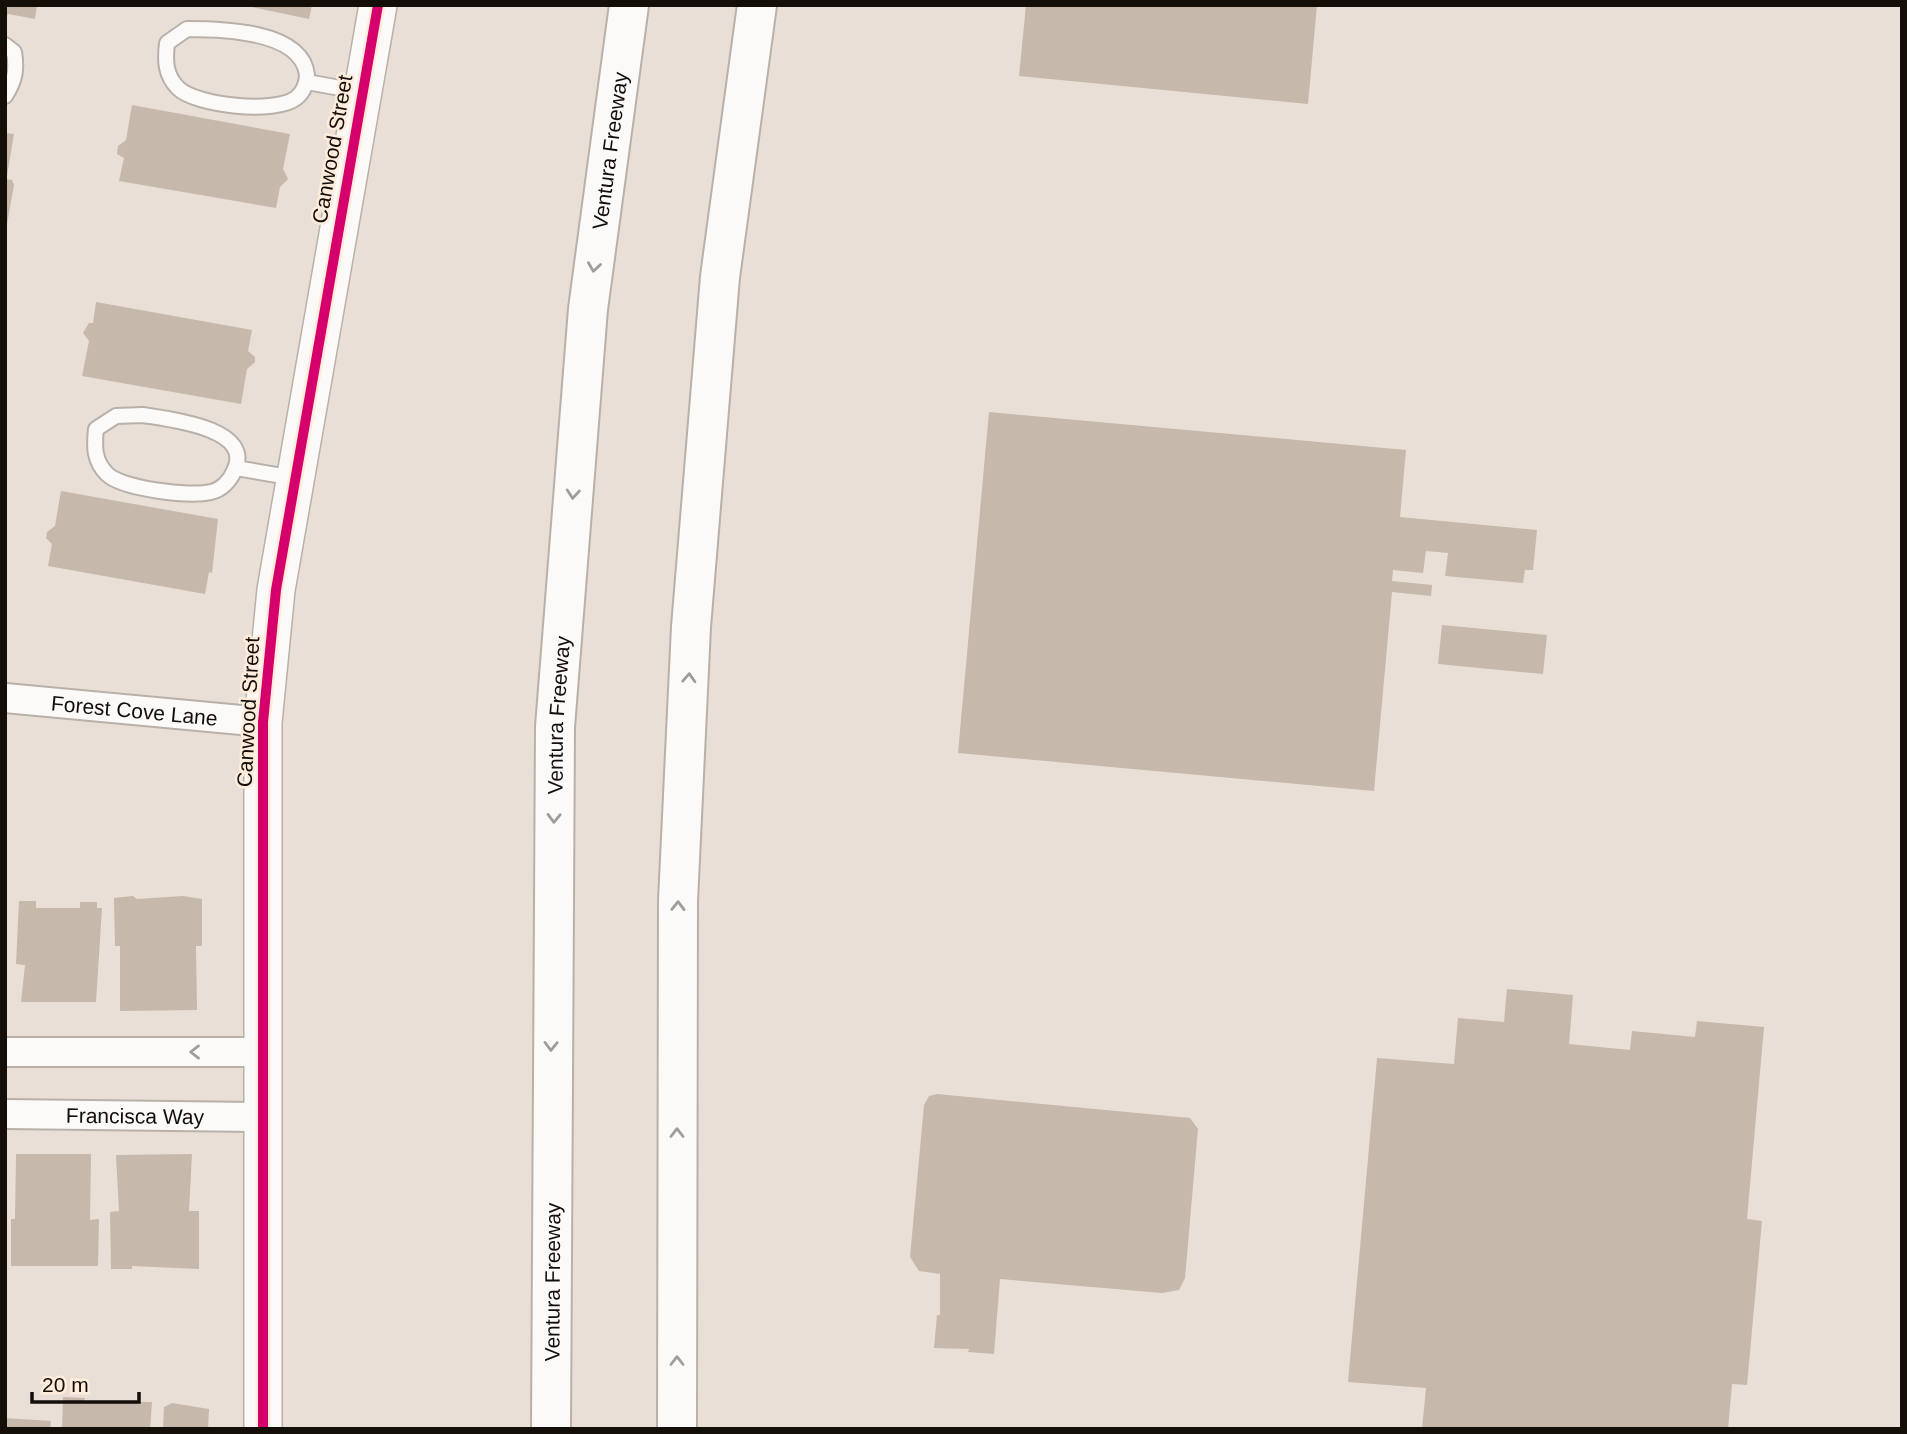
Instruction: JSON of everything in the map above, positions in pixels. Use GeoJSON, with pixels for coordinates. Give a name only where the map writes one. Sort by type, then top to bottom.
{"type":"FeatureCollection","features":[{"type":"Feature","properties":{"kind":"highway","name":"Ventura Freeway"},"geometry":{"type":"LineString","coordinates":[[551,1429],[555,727],[588,309],[629,5]]}},
{"type":"Feature","properties":{"kind":"highway"},"geometry":{"type":"LineString","coordinates":[[677,1429],[678,901],[691,627],[720,277],[757,5]]}},
{"type":"Feature","properties":{"kind":"street","name":"Canwood Street"},"geometry":{"type":"LineString","coordinates":[[263,1429],[263,722],[276,590],[377,5]]}},
{"type":"Feature","properties":{"kind":"street","name":"Forest Cove Lane"},"geometry":{"type":"LineString","coordinates":[[5,698],[263,722]]}},
{"type":"Feature","properties":{"kind":"street"},"geometry":{"type":"LineString","coordinates":[[5,1052],[264,1052]]}},
{"type":"Feature","properties":{"kind":"street","name":"Francisca Way"},"geometry":{"type":"LineString","coordinates":[[5,1114],[264,1117]]}},
{"type":"Feature","properties":{"kind":"lane"},"geometry":{"type":"LineString","coordinates":[[187,29],[214,29],[265,37],[290,47],[306,65],[307,82],[298,97],[283,106],[248,106],[205,100],[179,89],[164,65],[167,43],[187,29]]}},
{"type":"Feature","properties":{"kind":"lane"},"geometry":{"type":"LineString","coordinates":[[5,45],[14,52],[16,64],[14,83],[5,96]]}},
{"type":"Feature","properties":{"kind":"lane"},"geometry":{"type":"LineString","coordinates":[[307,82],[362,92]]}},
{"type":"Feature","properties":{"kind":"lane"},"geometry":{"type":"LineString","coordinates":[[143,415],[194,423],[219,433],[235,452],[236,468],[227,483],[212,492],[177,493],[134,486],[108,475],[93,451],[96,429],[116,416],[143,415]]}},
{"type":"Feature","properties":{"kind":"lane"},"geometry":{"type":"LineString","coordinates":[[236,468],[294,478]]}},
{"type":"Feature","properties":{"kind":"building"},"geometry":{"type":"Polygon","coordinates":[[[5,5],[37,5],[35,19],[8,14],[5,19],[5,5]]]}},
{"type":"Feature","properties":{"kind":"building"},"geometry":{"type":"Polygon","coordinates":[[[242,5],[312,5],[309,19],[242,5]]]}},
{"type":"Feature","properties":{"kind":"building"},"geometry":{"type":"Polygon","coordinates":[[[1026,5],[1317,5],[1308,104],[1019,76],[1026,5]]]}},
{"type":"Feature","properties":{"kind":"building"},"geometry":{"type":"Polygon","coordinates":[[[132,105],[290,134],[283,169],[288,179],[280,187],[276,208],[119,181],[124,158],[117,154],[118,146],[126,140],[132,105]]]}},
{"type":"Feature","properties":{"kind":"building"},"geometry":{"type":"Polygon","coordinates":[[[5,133],[14,134],[7,176],[5,176],[5,133]]]}},
{"type":"Feature","properties":{"kind":"building"},"geometry":{"type":"Polygon","coordinates":[[[5,179],[12,180],[14,185],[7,224],[5,179]]]}},
{"type":"Feature","properties":{"kind":"building"},"geometry":{"type":"Polygon","coordinates":[[[96,302],[252,330],[248,351],[255,357],[255,362],[247,369],[241,404],[82,376],[89,341],[83,333],[89,323],[93,323],[96,302]]]}},
{"type":"Feature","properties":{"kind":"building"},"geometry":{"type":"Polygon","coordinates":[[[989,412],[1406,450],[1400,517],[1537,530],[1533,570],[1525,570],[1523,583],[1445,576],[1448,553],[1426,551],[1423,573],[1393,570],[1392,581],[1432,585],[1431,596],[1392,592],[1374,791],[958,753],[989,412]]]}},
{"type":"Feature","properties":{"kind":"building"},"geometry":{"type":"Polygon","coordinates":[[[61,491],[218,519],[212,573],[209,572],[205,594],[48,566],[52,544],[46,538],[47,532],[55,526],[61,491]]]}},
{"type":"Feature","properties":{"kind":"building"},"geometry":{"type":"Polygon","coordinates":[[[1442,625],[1547,635],[1543,674],[1438,664],[1442,625]]]}},
{"type":"Feature","properties":{"kind":"building"},"geometry":{"type":"Polygon","coordinates":[[[133,896],[137,899],[183,896],[202,899],[202,946],[196,946],[197,1010],[120,1011],[120,946],[115,946],[114,898],[133,896]]]}},
{"type":"Feature","properties":{"kind":"building"},"geometry":{"type":"Polygon","coordinates":[[[19,901],[36,901],[36,908],[80,908],[80,902],[97,902],[97,908],[102,908],[96,1002],[21,1002],[25,965],[16,964],[19,901]]]}},
{"type":"Feature","properties":{"kind":"building"},"geometry":{"type":"Polygon","coordinates":[[[1507,989],[1573,995],[1569,1044],[1630,1050],[1632,1031],[1695,1037],[1697,1021],[1764,1027],[1747,1219],[1762,1221],[1747,1385],[1732,1384],[1728,1429],[1422,1429],[1426,1388],[1348,1382],[1377,1058],[1454,1064],[1458,1018],[1504,1022],[1507,989]]]}},
{"type":"Feature","properties":{"kind":"building"},"geometry":{"type":"Polygon","coordinates":[[[937,1094],[1190,1118],[1198,1129],[1185,1278],[1179,1290],[1162,1293],[1000,1279],[994,1354],[968,1352],[969,1349],[934,1348],[937,1315],[940,1315],[940,1274],[919,1271],[910,1257],[924,1105],[929,1096],[937,1094]]]}},
{"type":"Feature","properties":{"kind":"building"},"geometry":{"type":"Polygon","coordinates":[[[16,1154],[91,1154],[90,1220],[99,1219],[98,1266],[11,1266],[16,1154]]]}},
{"type":"Feature","properties":{"kind":"building"},"geometry":{"type":"Polygon","coordinates":[[[192,1154],[189,1211],[199,1211],[199,1269],[132,1266],[132,1269],[111,1269],[110,1212],[119,1211],[116,1155],[192,1154]]]}},
{"type":"Feature","properties":{"kind":"building"},"geometry":{"type":"Polygon","coordinates":[[[63,1397],[85,1398],[84,1401],[152,1402],[150,1429],[62,1429],[63,1397]]]}},
{"type":"Feature","properties":{"kind":"building"},"geometry":{"type":"Polygon","coordinates":[[[172,1403],[209,1409],[208,1429],[163,1429],[164,1407],[172,1403]]]}},
{"type":"Feature","properties":{"kind":"building"},"geometry":{"type":"Polygon","coordinates":[[[5,1418],[51,1421],[50,1429],[5,1429],[5,1418]]]}},
{"type":"Feature","properties":{"kind":"cycle path"},"geometry":{"type":"LineString","coordinates":[[263,1429],[263,722],[276,590],[378,5]]}}]}
